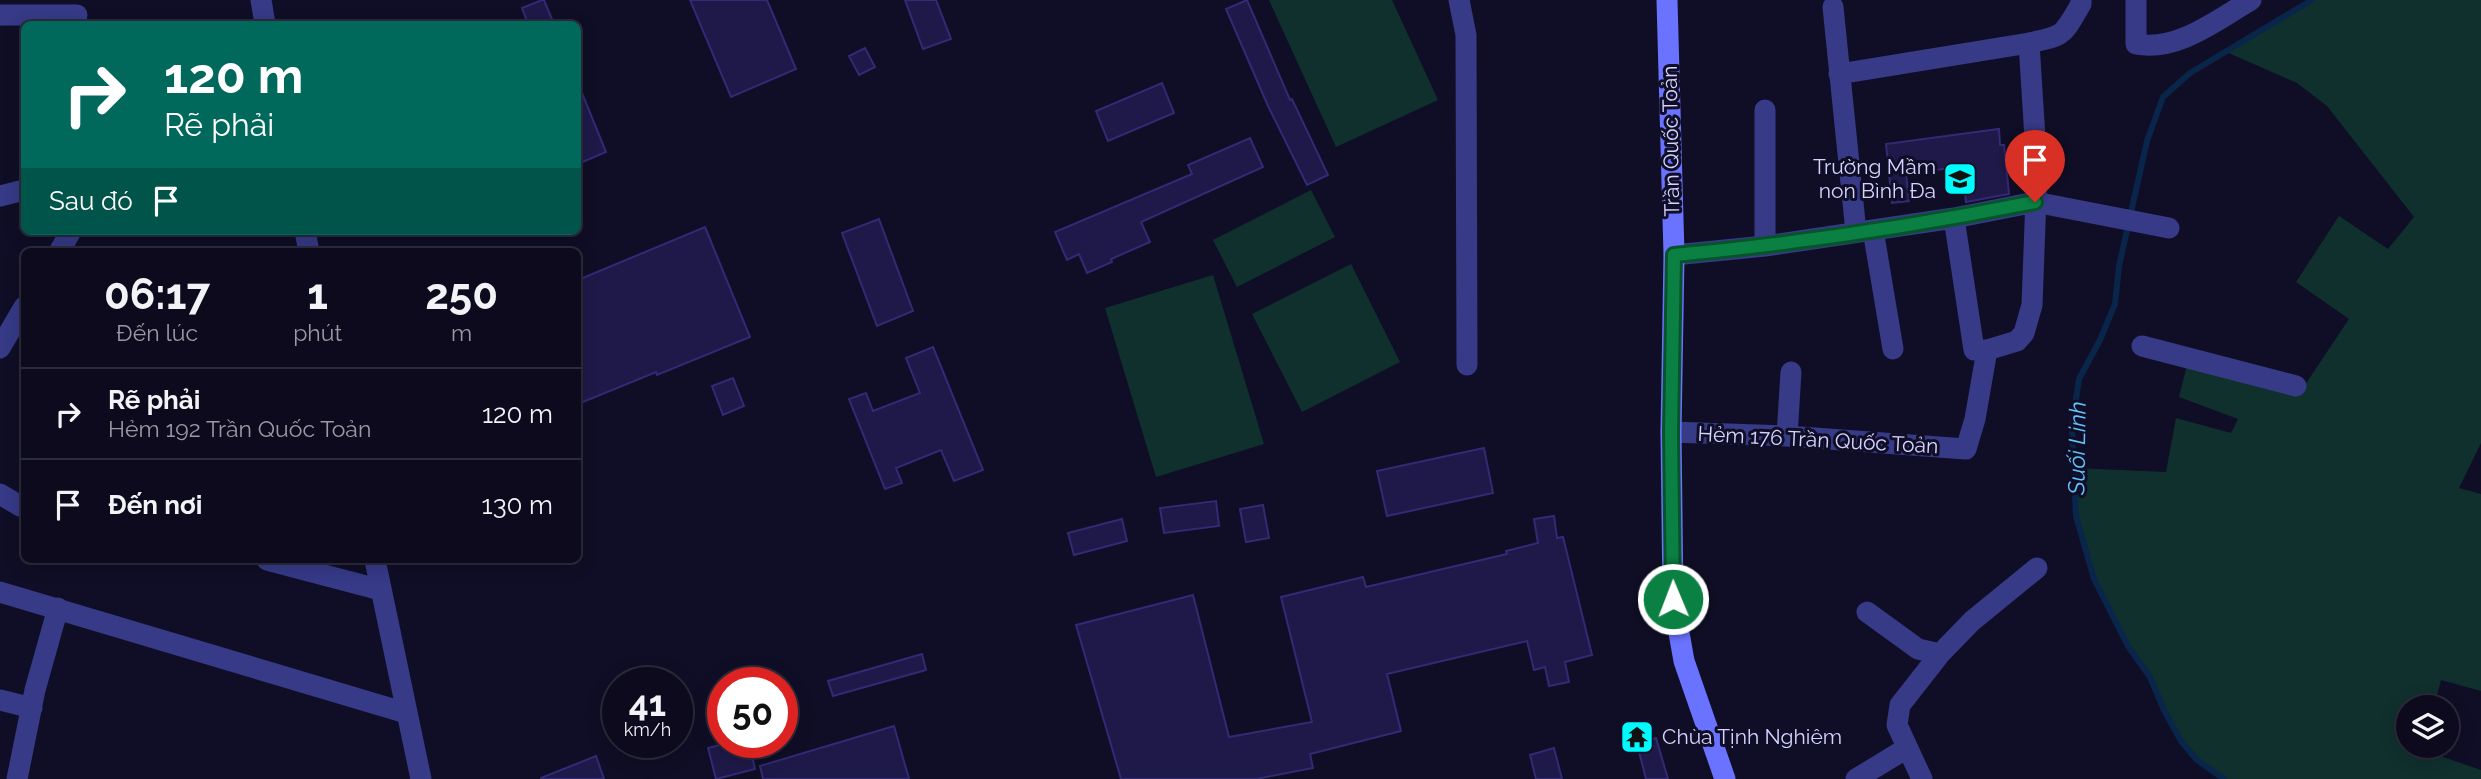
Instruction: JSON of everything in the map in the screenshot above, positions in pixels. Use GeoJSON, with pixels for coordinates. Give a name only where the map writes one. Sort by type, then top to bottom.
{"type":"FeatureCollection","features":[{"type":"Feature","properties":{"kind":"main road","name":"Trần Quốc Toản"},"geometry":{"type":"LineString","coordinates":[[1667,0],[1674,255],[1671,432],[1673,599],[1684,662],[1725,779]]}},
{"type":"Feature","properties":{"kind":"street"},"geometry":{"type":"LineString","coordinates":[[261,0],[264,21]]}},
{"type":"Feature","properties":{"kind":"street"},"geometry":{"type":"LineString","coordinates":[[1459,0],[1466,35],[1467,365]]}},
{"type":"Feature","properties":{"kind":"street"},"geometry":{"type":"LineString","coordinates":[[1839,74],[2057,37],[2066,30],[2081,0]]}},
{"type":"Feature","properties":{"kind":"street"},"geometry":{"type":"LineString","coordinates":[[2136,0],[2136,44],[2150,45],[2163,45],[2202,30],[2251,0]]}},
{"type":"Feature","properties":{"kind":"street"},"geometry":{"type":"LineString","coordinates":[[1833,7],[1839,74],[1865,231],[1893,349]]}},
{"type":"Feature","properties":{"kind":"street"},"geometry":{"type":"LineString","coordinates":[[0,15],[77,13]]}},
{"type":"Feature","properties":{"kind":"street"},"geometry":{"type":"LineString","coordinates":[[1954,218],[1975,351],[2017,341],[2024,333],[2032,305],[2037,170],[2029,43]]}},
{"type":"Feature","properties":{"kind":"street"},"geometry":{"type":"LineString","coordinates":[[1765,110],[1765,246]]}},
{"type":"Feature","properties":{"kind":"street"},"geometry":{"type":"LineString","coordinates":[[0,196],[21,191]]}},
{"type":"Feature","properties":{"kind":"street"},"geometry":{"type":"LineString","coordinates":[[1674,255],[1765,246],[1954,218],[2035,202],[2169,228]]}},
{"type":"Feature","properties":{"kind":"street"},"geometry":{"type":"LineString","coordinates":[[0,348],[21,312]]}},
{"type":"Feature","properties":{"kind":"street"},"geometry":{"type":"LineString","coordinates":[[2142,346],[2296,386]]}},
{"type":"Feature","properties":{"kind":"street","name":"Hẻm 176 Trần Quốc Toản"},"geometry":{"type":"LineString","coordinates":[[1671,432],[1787,436],[1966,449],[1975,419],[1987,350]]}},
{"type":"Feature","properties":{"kind":"street"},"geometry":{"type":"LineString","coordinates":[[1787,436],[1791,372]]}},
{"type":"Feature","properties":{"kind":"street"},"geometry":{"type":"LineString","coordinates":[[0,494],[20,506]]}},
{"type":"Feature","properties":{"kind":"street"},"geometry":{"type":"LineString","coordinates":[[278,563],[381,590]]}},
{"type":"Feature","properties":{"kind":"street"},"geometry":{"type":"LineString","coordinates":[[376,563],[421,779]]}},
{"type":"Feature","properties":{"kind":"street"},"geometry":{"type":"LineString","coordinates":[[1922,779],[1897,725],[1900,705],[1940,654],[1972,621],[2037,568]]}},
{"type":"Feature","properties":{"kind":"street"},"geometry":{"type":"LineString","coordinates":[[0,592],[406,713]]}},
{"type":"Feature","properties":{"kind":"street"},"geometry":{"type":"LineString","coordinates":[[17,779],[58,608]]}},
{"type":"Feature","properties":{"kind":"street"},"geometry":{"type":"LineString","coordinates":[[1867,612],[1919,649],[1940,654]]}},
{"type":"Feature","properties":{"kind":"street"},"geometry":{"type":"LineString","coordinates":[[0,700],[32,708]]}},
{"type":"Feature","properties":{"kind":"street"},"geometry":{"type":"LineString","coordinates":[[1856,779],[1907,748]]}},
{"type":"Feature","properties":{"kind":"green space"},"geometry":{"type":"Polygon","coordinates":[[[1269,0],[1392,0],[1438,100],[1336,147],[1269,0]]]}},
{"type":"Feature","properties":{"kind":"green space"},"geometry":{"type":"Polygon","coordinates":[[[2312,0],[2481,0],[2481,443],[2459,488],[2481,494],[2481,691],[2441,680],[2437,695],[2396,695],[2396,758],[2446,758],[2481,770],[2481,779],[2224,779],[2197,760],[2181,741],[2150,677],[2128,646],[2094,579],[2076,516],[2074,468],[2166,472],[2176,418],[2231,433],[2238,419],[2179,397],[2187,365],[2303,388],[2349,319],[2296,282],[2339,216],[2388,249],[2414,217],[2327,106],[2297,83],[2224,51],[2312,0]]]}},
{"type":"Feature","properties":{"kind":"green space"},"geometry":{"type":"Polygon","coordinates":[[[1311,190],[1335,237],[1237,287],[1213,240],[1311,190]]]}},
{"type":"Feature","properties":{"kind":"green space"},"geometry":{"type":"Polygon","coordinates":[[[1351,264],[1400,362],[1302,412],[1252,314],[1351,264]]]}},
{"type":"Feature","properties":{"kind":"green space"},"geometry":{"type":"Polygon","coordinates":[[[1213,275],[1264,444],[1156,477],[1105,308],[1213,275]]]}},
{"type":"Feature","properties":{"kind":"building"},"geometry":{"type":"Polygon","coordinates":[[[544,0],[553,21],[527,21],[522,8],[544,0]]]}},
{"type":"Feature","properties":{"kind":"building"},"geometry":{"type":"Polygon","coordinates":[[[690,0],[767,0],[796,69],[731,97],[690,0]]]}},
{"type":"Feature","properties":{"kind":"building"},"geometry":{"type":"Polygon","coordinates":[[[905,0],[936,0],[951,39],[923,49],[905,0]]]}},
{"type":"Feature","properties":{"kind":"building"},"geometry":{"type":"Polygon","coordinates":[[[1247,0],[1290,100],[1292,99],[1328,175],[1307,185],[1268,106],[1226,9],[1247,0]]]}},
{"type":"Feature","properties":{"kind":"building"},"geometry":{"type":"Polygon","coordinates":[[[865,48],[875,67],[859,75],[849,56],[865,48]]]}},
{"type":"Feature","properties":{"kind":"building"},"geometry":{"type":"Polygon","coordinates":[[[1162,83],[1174,113],[1108,141],[1096,111],[1162,83]]]}},
{"type":"Feature","properties":{"kind":"building"},"geometry":{"type":"Polygon","coordinates":[[[581,90],[606,152],[581,163],[581,90]]]}},
{"type":"Feature","properties":{"kind":"building"},"geometry":{"type":"Polygon","coordinates":[[[1999,129],[2000,145],[2004,145],[2009,194],[1966,202],[1962,167],[1906,173],[1909,201],[1892,203],[1886,144],[1999,129]]]}},
{"type":"Feature","properties":{"kind":"building"},"geometry":{"type":"Polygon","coordinates":[[[1250,138],[1263,167],[1141,222],[1150,242],[1111,259],[1112,262],[1087,273],[1079,254],[1067,260],[1055,232],[1192,174],[1188,165],[1250,138]]]}},
{"type":"Feature","properties":{"kind":"building"},"geometry":{"type":"Polygon","coordinates":[[[879,219],[913,311],[877,326],[842,233],[879,219]]]}},
{"type":"Feature","properties":{"kind":"building"},"geometry":{"type":"Polygon","coordinates":[[[705,227],[750,337],[581,403],[581,279],[705,227]]]}},
{"type":"Feature","properties":{"kind":"building"},"geometry":{"type":"Polygon","coordinates":[[[933,347],[983,470],[954,481],[941,450],[896,468],[902,483],[885,489],[849,399],[866,393],[873,411],[920,393],[906,358],[933,347]]]}},
{"type":"Feature","properties":{"kind":"building"},"geometry":{"type":"Polygon","coordinates":[[[733,378],[744,406],[723,415],[712,386],[733,378]]]}},
{"type":"Feature","properties":{"kind":"building"},"geometry":{"type":"Polygon","coordinates":[[[1484,448],[1493,493],[1387,516],[1377,471],[1484,448]]]}},
{"type":"Feature","properties":{"kind":"building"},"geometry":{"type":"Polygon","coordinates":[[[1216,501],[1219,526],[1164,533],[1160,508],[1216,501]]]}},
{"type":"Feature","properties":{"kind":"building"},"geometry":{"type":"Polygon","coordinates":[[[1263,505],[1269,538],[1246,542],[1240,509],[1263,505]]]}},
{"type":"Feature","properties":{"kind":"building"},"geometry":{"type":"Polygon","coordinates":[[[1554,516],[1557,538],[1563,537],[1592,655],[1565,662],[1569,682],[1549,686],[1545,667],[1534,670],[1527,641],[1387,674],[1401,731],[1310,754],[1313,768],[1256,779],[1121,779],[1076,625],[1193,595],[1229,737],[1312,722],[1281,597],[1363,577],[1366,587],[1507,554],[1506,551],[1538,543],[1534,519],[1554,516]]]}},
{"type":"Feature","properties":{"kind":"building"},"geometry":{"type":"Polygon","coordinates":[[[1122,519],[1127,541],[1074,555],[1068,533],[1122,519]]]}},
{"type":"Feature","properties":{"kind":"building"},"geometry":{"type":"Polygon","coordinates":[[[922,654],[926,670],[833,696],[828,681],[922,654]]]}},
{"type":"Feature","properties":{"kind":"building"},"geometry":{"type":"Polygon","coordinates":[[[894,726],[909,779],[763,779],[760,766],[787,758],[798,758],[798,755],[894,726]]]}},
{"type":"Feature","properties":{"kind":"building"},"geometry":{"type":"Polygon","coordinates":[[[1656,738],[1668,779],[1646,779],[1637,744],[1656,738]]]}},
{"type":"Feature","properties":{"kind":"building"},"geometry":{"type":"Polygon","coordinates":[[[1554,748],[1562,779],[1536,779],[1530,755],[1554,748]]]}},
{"type":"Feature","properties":{"kind":"building"},"geometry":{"type":"Polygon","coordinates":[[[596,756],[604,779],[541,779],[541,778],[596,756]]]}},
{"type":"Feature","properties":{"kind":"building"},"geometry":{"type":"Polygon","coordinates":[[[711,758],[753,758],[755,769],[716,779],[711,758]]]}},
{"type":"Feature","properties":{"kind":"waterway","name":"Suối Linh"},"geometry":{"type":"LineString","coordinates":[[2224,779],[2197,760],[2181,741],[2150,677],[2128,646],[2094,579],[2076,516],[2072,427],[2079,379],[2115,304],[2119,266],[2147,141],[2163,97],[2190,73],[2312,0]]}},
{"type":"Feature","properties":{"kind":"place","name":"Trường Mầm non Bình Đa"},"geometry":{"type":"Point","coordinates":[1960,179]}},
{"type":"Feature","properties":{"kind":"place","name":"Chùa Tịnh Nghiêm"},"geometry":{"type":"Point","coordinates":[1637,737]}},
{"type":"Feature","properties":{"kind":"route"},"geometry":{"type":"LineString","coordinates":[[1673,599],[1671,432],[1674,255],[1765,246],[1954,218],[2035,202]]}}]}
